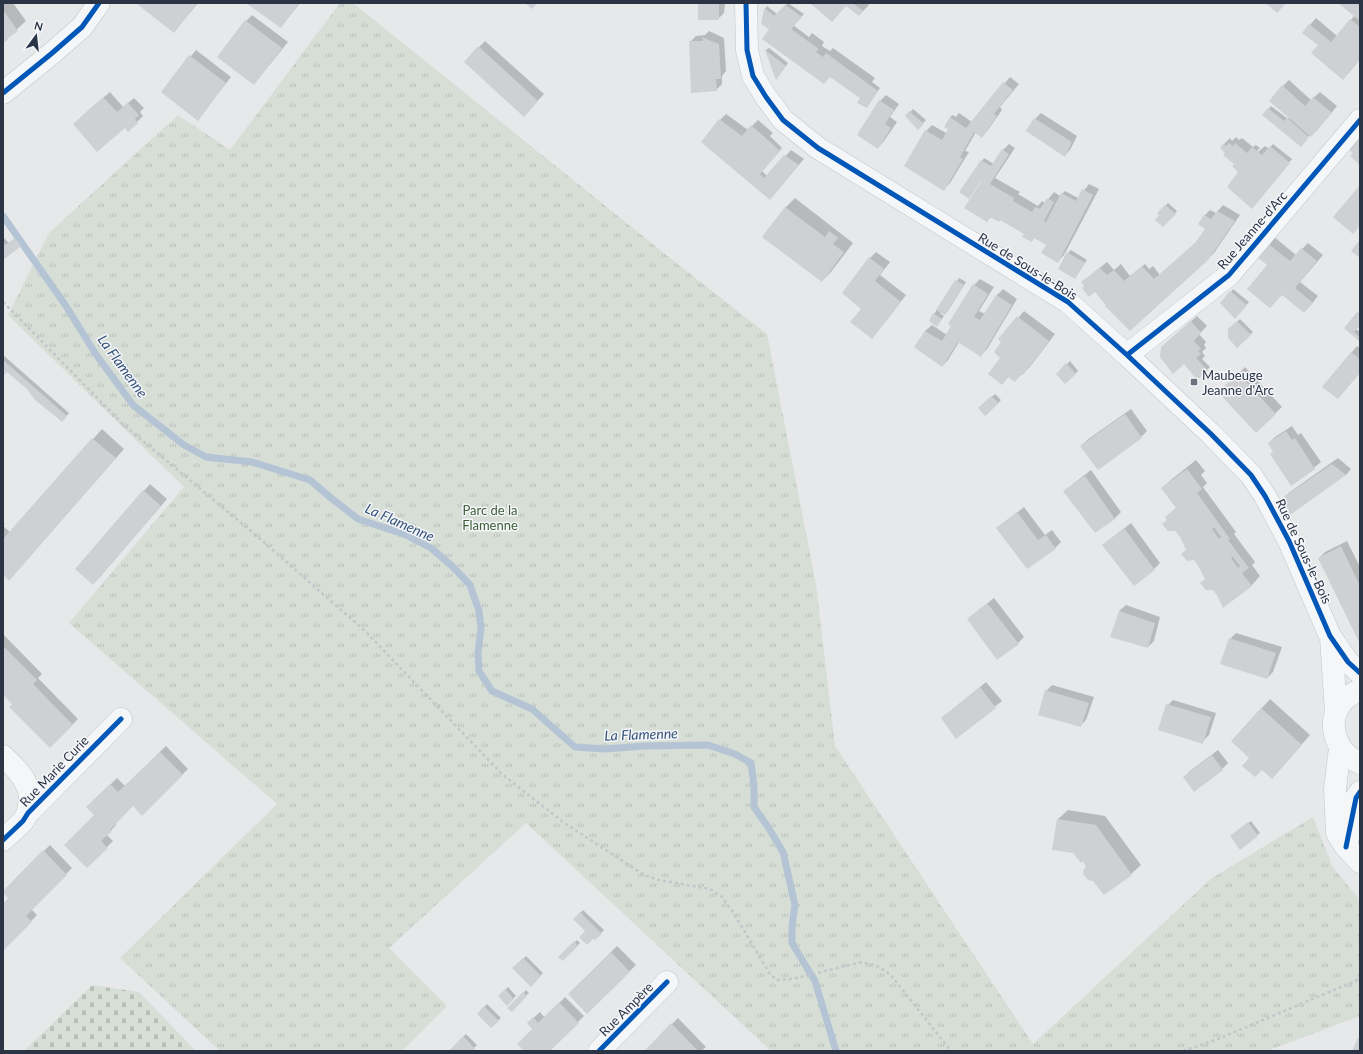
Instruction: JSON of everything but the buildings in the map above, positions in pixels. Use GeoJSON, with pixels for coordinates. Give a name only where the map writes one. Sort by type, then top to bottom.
{"type":"FeatureCollection","features":[{"type":"Feature","properties":{"kind":"street"},"geometry":{"type":"LineString","coordinates":[[3,93],[82,27],[99,3]]}},
{"type":"Feature","properties":{"kind":"street","name":"Rue de Sous-le-Bois"},"geometry":{"type":"LineString","coordinates":[[746,3],[747,50],[753,76],[783,120],[818,148],[1068,302],[1211,434],[1251,475],[1265,496],[1289,541],[1330,636],[1348,662],[1360,673]]}},
{"type":"Feature","properties":{"kind":"street","name":"Rue Jeanne-d'Arc"},"geometry":{"type":"LineString","coordinates":[[1127,355],[1229,275],[1360,120]]}},
{"type":"Feature","properties":{"kind":"street","name":"Rue de Sous-le-Bois"},"geometry":{"type":"LineString","coordinates":[[1330,636],[1336,713],[1334,725],[1335,738],[1340,748]]}},
{"type":"Feature","properties":{"kind":"street"},"geometry":{"type":"LineString","coordinates":[[1336,713],[1342,702],[1350,695],[1360,690]]}},
{"type":"Feature","properties":{"kind":"street","name":"Rue Marie Curie"},"geometry":{"type":"LineString","coordinates":[[3,840],[121,719]]}},
{"type":"Feature","properties":{"kind":"street"},"geometry":{"type":"LineString","coordinates":[[1340,748],[1348,756],[1360,763]]}},
{"type":"Feature","properties":{"kind":"street"},"geometry":{"type":"LineString","coordinates":[[1340,748],[1335,789],[1337,833],[1353,854]]}},
{"type":"Feature","properties":{"kind":"street"},"geometry":{"type":"LineString","coordinates":[[3,756],[21,774],[27,786],[30,797],[28,813]]}},
{"type":"Feature","properties":{"kind":"street"},"geometry":{"type":"LineString","coordinates":[[1353,854],[1356,798],[1360,792]]}},
{"type":"Feature","properties":{"kind":"street","name":"Rue Ampère"},"geometry":{"type":"LineString","coordinates":[[599,1051],[667,982]]}},
{"type":"Feature","properties":{"kind":"path"},"geometry":{"type":"LineString","coordinates":[[3,302],[125,426],[258,537],[365,631],[503,775],[563,822],[644,875],[659,880],[710,889],[722,896],[770,974],[777,980],[795,978],[862,962],[877,966],[890,974],[951,1051]]}},
{"type":"Feature","properties":{"kind":"path"},"geometry":{"type":"LineString","coordinates":[[1183,1051],[1218,1039],[1360,979]]}},
{"type":"Feature","properties":{"kind":"green space","name":"Parc de la Flamenne"},"geometry":{"type":"Polygon","coordinates":[[[340,3],[353,3],[680,266],[767,334],[816,584],[835,746],[1033,1044],[1212,878],[1313,817],[1333,868],[1360,900],[1360,1016],[1267,1051],[771,1051],[526,823],[389,948],[447,1006],[402,1051],[220,1051],[120,958],[277,804],[69,623],[184,487],[8,315],[49,233],[178,115],[230,150],[340,3]]]}},
{"type":"Feature","properties":{"kind":"green space"},"geometry":{"type":"Polygon","coordinates":[[[92,985],[139,992],[196,1051],[24,1051],[92,985]]]}},
{"type":"Feature","properties":{"kind":"waterway","name":"La Flamenne"},"geometry":{"type":"LineString","coordinates":[[3,216],[66,306],[95,353],[133,405],[184,445],[206,457],[252,462],[310,480],[358,519],[406,535],[431,548],[452,566],[470,585],[479,611],[481,628],[478,653],[479,671],[492,691],[532,709],[575,747],[604,749],[645,746],[708,745],[735,754],[751,763],[754,785],[754,807],[783,852],[795,905],[792,926],[792,943],[815,981],[836,1051]]}},
{"type":"Feature","properties":{"kind":"cycle path"},"geometry":{"type":"LineString","coordinates":[[3,93],[82,27],[99,3]]}},
{"type":"Feature","properties":{"kind":"cycle path"},"geometry":{"type":"LineString","coordinates":[[746,3],[747,50],[753,76],[783,120],[818,148],[1068,302],[1211,434],[1251,475],[1265,496],[1289,541],[1330,636],[1348,662],[1360,673]]}},
{"type":"Feature","properties":{"kind":"cycle path"},"geometry":{"type":"LineString","coordinates":[[1127,355],[1229,275],[1360,120]]}},
{"type":"Feature","properties":{"kind":"cycle path"},"geometry":{"type":"LineString","coordinates":[[3,840],[121,719]]}},
{"type":"Feature","properties":{"kind":"cycle path"},"geometry":{"type":"LineString","coordinates":[[1346,847],[1356,798],[1360,792]]}},
{"type":"Feature","properties":{"kind":"cycle path"},"geometry":{"type":"LineString","coordinates":[[599,1051],[667,982]]}},
{"type":"Feature","properties":{"kind":"place","name":"Maubeuge Jeanne d'Arc"},"geometry":{"type":"Point","coordinates":[1194,382]}}]}
